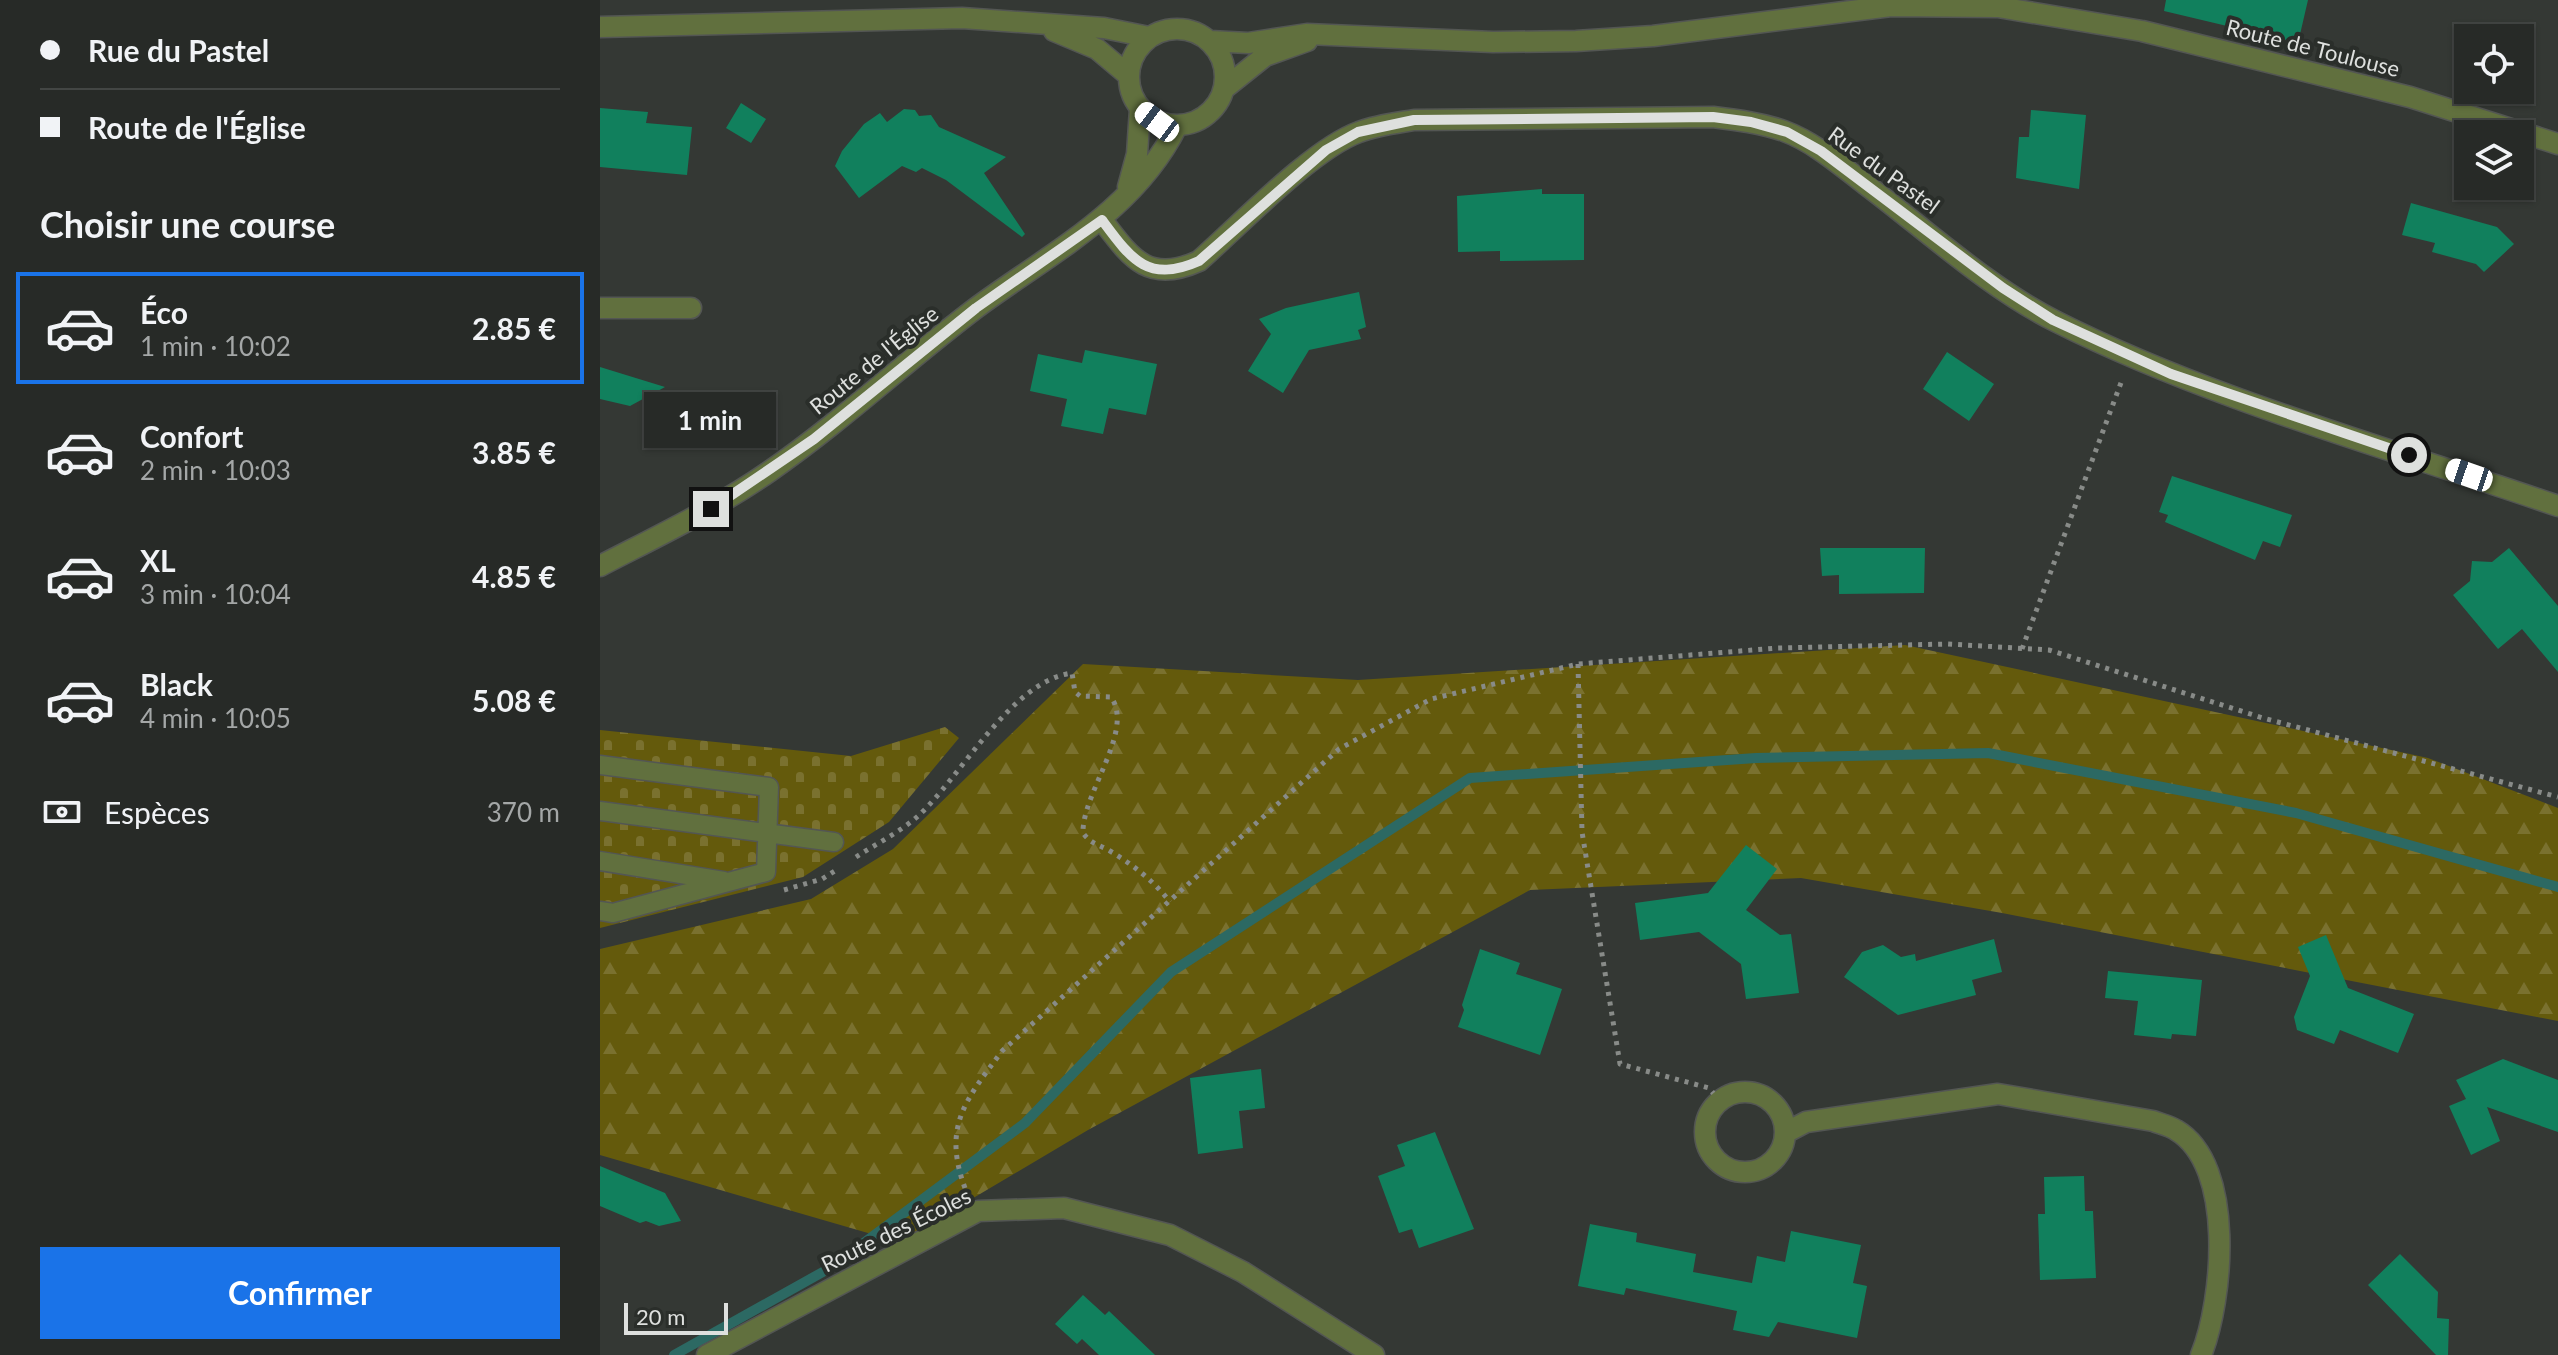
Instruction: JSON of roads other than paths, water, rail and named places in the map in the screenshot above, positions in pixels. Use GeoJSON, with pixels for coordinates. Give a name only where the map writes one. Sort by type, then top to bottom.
{"type":"FeatureCollection","features":[{"type":"Feature","properties":{"kind":"street","name":"Route de Toulouse"},"geometry":{"type":"LineString","coordinates":[[1210,41],[1248,43],[1307,34],[1576,41],[1653,36],[1891,6],[1998,7],[2142,31],[2410,97],[2558,144]]}},
{"type":"Feature","properties":{"kind":"street"},"geometry":{"type":"LineString","coordinates":[[600,15],[673,24]]}},
{"type":"Feature","properties":{"kind":"street"},"geometry":{"type":"LineString","coordinates":[[1015,20],[1058,32],[1097,49],[1128,75]]}},
{"type":"Feature","properties":{"kind":"street"},"geometry":{"type":"LineString","coordinates":[[600,27],[1015,20],[1104,28],[1149,37]]}},
{"type":"Feature","properties":{"kind":"street"},"geometry":{"type":"LineString","coordinates":[[1180,29],[1196,32],[1210,41],[1221,55],[1226,71],[1225,88],[1219,103],[1208,115],[1193,123],[1177,126],[1157,122],[1140,109],[1131,93],[1128,75],[1134,53],[1149,37],[1164,30],[1180,29]]}},
{"type":"Feature","properties":{"kind":"street","name":"Route de Toulouse"},"geometry":{"type":"LineString","coordinates":[[1225,88],[1265,56],[1307,41],[1336,37]]}},
{"type":"Feature","properties":{"kind":"street","name":"Route de l'Église"},"geometry":{"type":"LineString","coordinates":[[1124,196],[1137,154],[1140,109]]}},
{"type":"Feature","properties":{"kind":"street","name":"Rue du Pastel"},"geometry":{"type":"LineString","coordinates":[[1102,220],[1132,260],[1153,268],[1177,271],[1199,261],[1326,150],[1358,132],[1386,124],[1414,120],[1713,117],[1751,122],[1787,132],[1821,151],[2003,288],[2053,320],[2171,374],[2558,506]]}},
{"type":"Feature","properties":{"kind":"street","name":"Route de l'Église"},"geometry":{"type":"LineString","coordinates":[[600,566],[711,509],[770,472],[976,308],[1102,220],[1162,153],[1177,126]]}},
{"type":"Feature","properties":{"kind":"street"},"geometry":{"type":"LineString","coordinates":[[600,308],[691,308]]}},
{"type":"Feature","properties":{"kind":"street"},"geometry":{"type":"LineString","coordinates":[[1787,1132],[1780,1110],[1763,1095],[1740,1091],[1719,1100],[1705,1124],[1708,1151],[1728,1170],[1755,1173],[1778,1158],[1787,1132],[1806,1122],[1998,1094],[2153,1121],[2178,1130],[2197,1150],[2209,1180],[2218,1220],[2221,1260],[2218,1290],[2201,1355]]}},
{"type":"Feature","properties":{"kind":"street","name":"Route des Écoles"},"geometry":{"type":"LineString","coordinates":[[707,1355],[978,1211],[1064,1208],[1170,1235],[1243,1272],[1374,1355]]}},
{"type":"Feature","properties":{"kind":"lane"},"geometry":{"type":"LineString","coordinates":[[600,765],[769,787],[766,872],[613,913],[600,911]]}},
{"type":"Feature","properties":{"kind":"lane"},"geometry":{"type":"LineString","coordinates":[[600,811],[834,842]]}},
{"type":"Feature","properties":{"kind":"lane"},"geometry":{"type":"LineString","coordinates":[[600,861],[730,882]]}},
{"type":"Feature","properties":{"kind":"waterway"},"geometry":{"type":"LineString","coordinates":[[674,1355],[830,1268],[1025,1123],[1171,972],[1470,778],[1756,758],[1988,753],[2296,813],[2558,887]]}}]}
